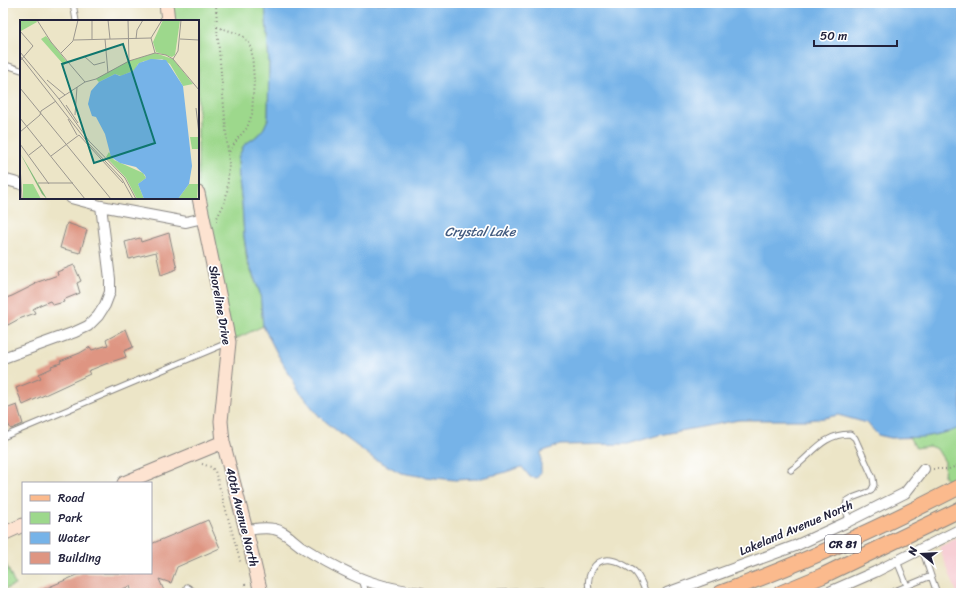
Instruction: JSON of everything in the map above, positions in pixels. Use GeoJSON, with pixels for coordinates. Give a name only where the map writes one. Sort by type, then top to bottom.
{"type":"FeatureCollection","features":[{"type":"Feature","properties":{"kind":"main road","name":"CR 81"},"geometry":{"type":"LineString","coordinates":[[721,593],[849,541],[961,486]]}},
{"type":"Feature","properties":{"kind":"main road","name":"CR 81"},"geometry":{"type":"LineString","coordinates":[[781,593],[822,576],[961,509]]}},
{"type":"Feature","properties":{"kind":"street"},"geometry":{"type":"LineString","coordinates":[[166,3],[168,20]]}},
{"type":"Feature","properties":{"kind":"street"},"geometry":{"type":"LineString","coordinates":[[3,179],[20,184]]}},
{"type":"Feature","properties":{"kind":"street","name":"Shoreline Drive"},"geometry":{"type":"LineString","coordinates":[[199,198],[229,342],[221,421],[223,442]]}},
{"type":"Feature","properties":{"kind":"street"},"geometry":{"type":"LineString","coordinates":[[75,199],[101,206],[186,222],[203,218]]}},
{"type":"Feature","properties":{"kind":"street"},"geometry":{"type":"LineString","coordinates":[[3,358],[75,332],[88,326],[98,316],[105,305],[110,292],[110,278],[101,206]]}},
{"type":"Feature","properties":{"kind":"street"},"geometry":{"type":"LineString","coordinates":[[126,482],[223,442]]}},
{"type":"Feature","properties":{"kind":"street","name":"40th Avenue North"},"geometry":{"type":"LineString","coordinates":[[223,442],[261,593]]}},
{"type":"Feature","properties":{"kind":"street","name":"Lakeland Avenue North"},"geometry":{"type":"LineString","coordinates":[[667,593],[794,546],[850,521],[905,493],[924,469]]}},
{"type":"Feature","properties":{"kind":"street"},"geometry":{"type":"LineString","coordinates":[[3,534],[22,525]]}},
{"type":"Feature","properties":{"kind":"street"},"geometry":{"type":"LineString","coordinates":[[246,530],[264,528],[275,529],[282,532],[323,560],[362,579],[422,593]]}},
{"type":"Feature","properties":{"kind":"street"},"geometry":{"type":"LineString","coordinates":[[827,593],[875,572],[961,529]]}},
{"type":"Feature","properties":{"kind":"lane"},"geometry":{"type":"LineString","coordinates":[[73,3],[76,20]]}},
{"type":"Feature","properties":{"kind":"lane"},"geometry":{"type":"LineString","coordinates":[[3,64],[20,70]]}},
{"type":"Feature","properties":{"kind":"lane"},"geometry":{"type":"LineString","coordinates":[[3,437],[229,342]]}},
{"type":"Feature","properties":{"kind":"lane"},"geometry":{"type":"LineString","coordinates":[[791,470],[798,465],[816,446],[832,437],[850,434],[855,438],[874,478],[874,485],[871,490],[847,501],[845,509],[850,521]]}},
{"type":"Feature","properties":{"kind":"lane"},"geometry":{"type":"LineString","coordinates":[[922,549],[937,593]]}},
{"type":"Feature","properties":{"kind":"lane"},"geometry":{"type":"LineString","coordinates":[[590,593],[588,586],[592,570],[604,560],[612,560],[633,571],[637,575],[646,593]]}},
{"type":"Feature","properties":{"kind":"lane"},"geometry":{"type":"LineString","coordinates":[[898,561],[906,586]]}},
{"type":"Feature","properties":{"kind":"lane"},"geometry":{"type":"LineString","coordinates":[[890,593],[931,576]]}},
{"type":"Feature","properties":{"kind":"lane"},"geometry":{"type":"LineString","coordinates":[[362,579],[366,593]]}},
{"type":"Feature","properties":{"kind":"lane"},"geometry":{"type":"LineString","coordinates":[[187,587],[196,593]]}},
{"type":"Feature","properties":{"kind":"lane"},"geometry":{"type":"LineString","coordinates":[[499,593],[542,591]]}},
{"type":"Feature","properties":{"kind":"path"},"geometry":{"type":"LineString","coordinates":[[216,3],[229,164],[227,193],[224,204],[217,218],[217,224]]}},
{"type":"Feature","properties":{"kind":"path"},"geometry":{"type":"LineString","coordinates":[[217,27],[237,33],[244,37],[250,44],[252,53],[254,80],[252,114],[247,128],[238,138],[228,154]]}},
{"type":"Feature","properties":{"kind":"path"},"geometry":{"type":"LineString","coordinates":[[201,464],[206,465],[215,471],[242,568]]}},
{"type":"Feature","properties":{"kind":"path"},"geometry":{"type":"LineString","coordinates":[[924,469],[949,469],[961,464]]}},
{"type":"Feature","properties":{"kind":"path"},"geometry":{"type":"LineString","coordinates":[[245,581],[247,593]]}},
{"type":"Feature","properties":{"kind":"shaded area"},"geometry":{"type":"Polygon","coordinates":[[[961,536],[961,593],[957,593],[939,547],[961,536]]]}},
{"type":"Feature","properties":{"kind":"green space"},"geometry":{"type":"Polygon","coordinates":[[[166,3],[265,3],[269,64],[268,119],[264,128],[257,136],[244,145],[238,158],[247,262],[260,293],[263,326],[229,342],[199,198],[199,20],[168,20],[166,3]]]}},
{"type":"Feature","properties":{"kind":"green space"},"geometry":{"type":"Polygon","coordinates":[[[961,427],[961,477],[949,483],[944,476],[945,462],[937,449],[929,446],[916,448],[909,437],[935,435],[949,432],[961,427]]]}},
{"type":"Feature","properties":{"kind":"green space"},"geometry":{"type":"Polygon","coordinates":[[[3,557],[15,585],[3,590],[3,557]]]}},
{"type":"Feature","properties":{"kind":"water","name":"Crystal Lake"},"geometry":{"type":"Polygon","coordinates":[[[265,3],[961,3],[961,427],[952,431],[924,437],[891,438],[878,435],[867,423],[838,415],[809,420],[739,420],[659,435],[628,444],[560,445],[541,452],[541,472],[537,478],[530,477],[522,467],[476,479],[455,480],[425,477],[401,473],[373,458],[319,416],[301,394],[263,326],[260,293],[248,262],[244,237],[238,158],[244,145],[257,136],[264,128],[268,119],[269,64],[265,3]]]}},
{"type":"Feature","properties":{"kind":"building"},"geometry":{"type":"Polygon","coordinates":[[[67,223],[87,230],[80,253],[60,248],[67,223]]]}},
{"type":"Feature","properties":{"kind":"building"},"geometry":{"type":"Polygon","coordinates":[[[169,233],[177,269],[161,275],[156,252],[129,259],[125,242],[140,238],[141,242],[169,233]]]}},
{"type":"Feature","properties":{"kind":"building"},"geometry":{"type":"Polygon","coordinates":[[[74,265],[81,281],[77,283],[80,293],[63,300],[64,302],[53,305],[50,301],[40,305],[33,309],[35,313],[8,325],[3,318],[3,299],[36,284],[35,283],[58,275],[57,272],[74,265]]]}},
{"type":"Feature","properties":{"kind":"building"},"geometry":{"type":"Polygon","coordinates":[[[126,329],[133,347],[124,351],[126,357],[88,371],[90,374],[23,405],[16,388],[41,378],[39,374],[52,368],[51,366],[61,363],[60,361],[80,353],[90,347],[92,350],[108,345],[106,340],[126,329]]]}},
{"type":"Feature","properties":{"kind":"building"},"geometry":{"type":"Polygon","coordinates":[[[17,405],[23,424],[11,429],[8,424],[3,426],[3,410],[17,405]]]}},
{"type":"Feature","properties":{"kind":"building"},"geometry":{"type":"Polygon","coordinates":[[[208,520],[220,548],[177,567],[171,583],[159,579],[165,593],[132,593],[130,586],[113,593],[35,593],[80,574],[152,574],[152,544],[208,520]]]}}]}
